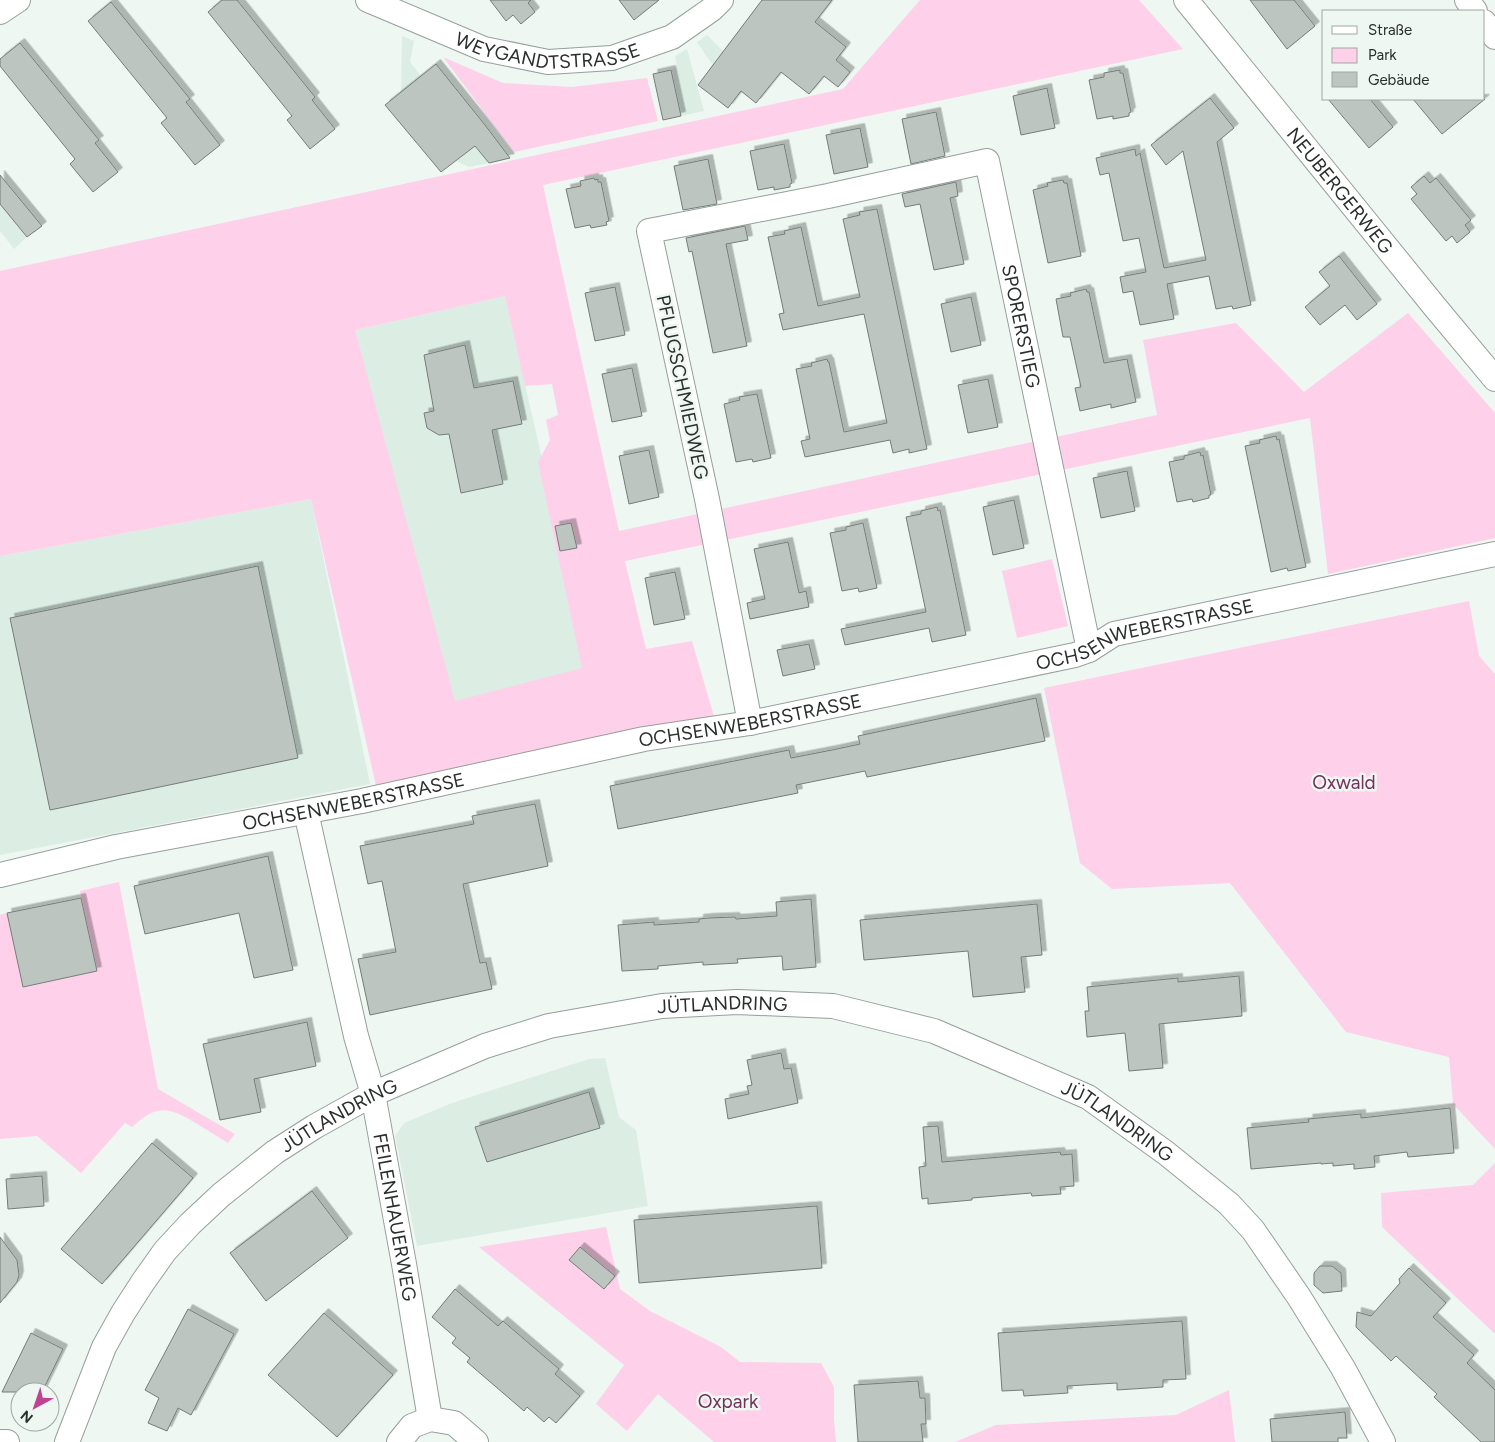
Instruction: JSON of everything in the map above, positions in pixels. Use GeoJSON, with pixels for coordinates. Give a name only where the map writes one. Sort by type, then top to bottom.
{"type":"FeatureCollection","features":[{"type":"Feature","properties":{"kind":"street"},"geometry":{"type":"LineString","coordinates":[[0,12],[18,0]]}},
{"type":"Feature","properties":{"kind":"street","name":"WEYGANDTSTRASSE"},"geometry":{"type":"LineString","coordinates":[[368,0],[484,49],[548,62],[612,58],[672,37],[706,14],[722,0]]}},
{"type":"Feature","properties":{"kind":"street","name":"NEUBERGERWEG"},"geometry":{"type":"LineString","coordinates":[[1186,0],[1495,379]]}},
{"type":"Feature","properties":{"kind":"street"},"geometry":{"type":"LineString","coordinates":[[1485,23],[1495,37]]}},
{"type":"Feature","properties":{"kind":"street","name":"SPORERSTIEG"},"geometry":{"type":"LineString","coordinates":[[828,196],[988,161],[1089,650]]}},
{"type":"Feature","properties":{"kind":"street","name":"PFLUGSCHMIEDWEG"},"geometry":{"type":"LineString","coordinates":[[750,723],[707,499],[649,231],[828,196]]}},
{"type":"Feature","properties":{"kind":"street","name":"OCHSENWEBERSTRASSE"},"geometry":{"type":"LineString","coordinates":[[0,875],[116,846],[306,812],[644,739],[750,723],[1075,656],[1089,650],[1114,634],[1495,554]]}},
{"type":"Feature","properties":{"kind":"street","name":"FEILENHAUERWEG"},"geometry":{"type":"LineString","coordinates":[[306,812],[356,1036],[373,1094],[430,1419]]}},
{"type":"Feature","properties":{"kind":"street","name":"JÜTLANDRING"},"geometry":{"type":"LineString","coordinates":[[67,1442],[91,1377],[122,1312],[165,1251],[221,1195],[260,1163],[314,1127],[373,1094],[485,1046],[549,1026],[662,1006],[737,1002],[833,1006],[934,1031],[1088,1097],[1166,1153],[1229,1204],[1253,1230],[1299,1297],[1342,1368],[1383,1442]]}},
{"type":"Feature","properties":{"kind":"street"},"geometry":{"type":"LineString","coordinates":[[399,1442],[412,1426],[430,1419],[454,1423],[476,1442]]}},
{"type":"Feature","properties":{"kind":"street"},"geometry":{"type":"LineString","coordinates":[[0,1442],[7,1442]]}},
{"type":"Feature","properties":{"kind":"shaded area"},"geometry":{"type":"Polygon","coordinates":[[[707,35],[723,51],[753,75],[740,93],[709,70],[712,64],[697,42],[707,35]]]}},
{"type":"Feature","properties":{"kind":"shaded area"},"geometry":{"type":"Polygon","coordinates":[[[402,36],[414,41],[410,62],[489,163],[469,167],[456,161],[401,92],[402,36]]]}},
{"type":"Feature","properties":{"kind":"shaded area"},"geometry":{"type":"Polygon","coordinates":[[[687,49],[704,111],[681,116],[671,70],[677,67],[675,56],[687,49]]]}},
{"type":"Feature","properties":{"kind":"shaded area"},"geometry":{"type":"Polygon","coordinates":[[[0,204],[27,237],[14,249],[0,231],[0,204]]]}},
{"type":"Feature","properties":{"kind":"shaded area"},"geometry":{"type":"Polygon","coordinates":[[[505,296],[584,644],[624,638],[459,764],[355,330],[505,296]]]}},
{"type":"Feature","properties":{"kind":"shaded area"},"geometry":{"type":"Polygon","coordinates":[[[311,499],[370,784],[0,855],[0,556],[311,499]]]}},
{"type":"Feature","properties":{"kind":"shaded area"},"geometry":{"type":"Polygon","coordinates":[[[605,1058],[619,1117],[636,1130],[648,1206],[417,1246],[395,1136],[404,1123],[452,1103],[589,1059],[605,1058]]]}},
{"type":"Feature","properties":{"kind":"green space"},"geometry":{"type":"Polygon","coordinates":[[[920,0],[1139,0],[1183,49],[543,185],[619,531],[1157,415],[1143,340],[1236,323],[1304,392],[1408,313],[1495,413],[1495,538],[1328,574],[1310,418],[625,561],[646,649],[692,641],[715,720],[377,790],[311,499],[0,556],[0,271],[843,89],[920,0]],[[505,296],[355,330],[455,701],[582,668],[538,462],[550,440],[546,420],[558,415],[552,384],[525,386],[505,296]]]}},
{"type":"Feature","properties":{"kind":"green space"},"geometry":{"type":"Polygon","coordinates":[[[443,57],[503,83],[572,87],[647,78],[658,121],[514,152],[443,57]]]}},
{"type":"Feature","properties":{"kind":"green space"},"geometry":{"type":"Polygon","coordinates":[[[1052,559],[1068,626],[1017,638],[1002,571],[1052,559]]]}},
{"type":"Feature","properties":{"kind":"green space","name":"Oxwald"},"geometry":{"type":"Polygon","coordinates":[[[1469,601],[1479,656],[1495,674],[1495,1149],[1453,1104],[1449,1057],[1346,1032],[1230,883],[1112,889],[1080,863],[1044,688],[1469,601]]]}},
{"type":"Feature","properties":{"kind":"green space"},"geometry":{"type":"Polygon","coordinates":[[[119,882],[158,1089],[235,1134],[228,1143],[185,1117],[162,1110],[148,1115],[132,1127],[125,1123],[81,1173],[37,1136],[0,1139],[0,915],[7,913],[23,987],[97,971],[80,891],[119,882]]]}},
{"type":"Feature","properties":{"kind":"green space"},"geometry":{"type":"Polygon","coordinates":[[[1495,1163],[1495,1334],[1382,1227],[1381,1193],[1473,1185],[1495,1163]]]}},
{"type":"Feature","properties":{"kind":"green space","name":"Oxpark"},"geometry":{"type":"Polygon","coordinates":[[[606,1227],[620,1289],[650,1311],[721,1347],[740,1362],[821,1363],[834,1387],[836,1442],[714,1442],[658,1394],[627,1431],[596,1404],[624,1365],[479,1247],[606,1227]]]}},
{"type":"Feature","properties":{"kind":"green space"},"geometry":{"type":"Polygon","coordinates":[[[1229,1390],[1235,1442],[955,1442],[996,1425],[1176,1415],[1229,1390]]]}},
{"type":"Feature","properties":{"kind":"building"},"geometry":{"type":"Polygon","coordinates":[[[222,0],[237,0],[315,97],[312,100],[335,129],[310,149],[287,120],[292,116],[208,12],[222,0]]]}},
{"type":"Feature","properties":{"kind":"building"},"geometry":{"type":"Polygon","coordinates":[[[490,0],[531,0],[528,3],[535,12],[521,24],[513,15],[506,21],[490,0]]]}},
{"type":"Feature","properties":{"kind":"building"},"geometry":{"type":"Polygon","coordinates":[[[619,0],[659,0],[634,20],[619,0]]]}},
{"type":"Feature","properties":{"kind":"building"},"geometry":{"type":"Polygon","coordinates":[[[762,0],[832,0],[815,22],[846,47],[836,60],[850,72],[838,87],[824,76],[809,94],[781,72],[756,103],[741,91],[728,108],[698,85],[762,0]]]}},
{"type":"Feature","properties":{"kind":"building"},"geometry":{"type":"Polygon","coordinates":[[[1250,0],[1294,0],[1315,26],[1287,49],[1250,0]]]}},
{"type":"Feature","properties":{"kind":"building"},"geometry":{"type":"Polygon","coordinates":[[[111,2],[190,99],[186,102],[220,145],[195,165],[161,123],[167,118],[88,21],[111,2]]]}},
{"type":"Feature","properties":{"kind":"building"},"geometry":{"type":"Polygon","coordinates":[[[20,43],[99,140],[95,143],[118,172],[93,192],[70,164],[75,159],[0,66],[0,59],[20,43]]]}},
{"type":"Feature","properties":{"kind":"building"},"geometry":{"type":"Polygon","coordinates":[[[436,64],[510,158],[489,163],[475,146],[441,172],[385,105],[436,64]]]}},
{"type":"Feature","properties":{"kind":"building"},"geometry":{"type":"Polygon","coordinates":[[[671,70],[681,116],[663,120],[653,74],[671,70]]]}},
{"type":"Feature","properties":{"kind":"building"},"geometry":{"type":"Polygon","coordinates":[[[1120,70],[1120,73],[1123,73],[1131,112],[1129,116],[1097,119],[1089,80],[1104,77],[1104,73],[1120,70]]]}},
{"type":"Feature","properties":{"kind":"building"},"geometry":{"type":"Polygon","coordinates":[[[1047,88],[1055,128],[1021,135],[1013,96],[1047,88]]]}},
{"type":"Feature","properties":{"kind":"building"},"geometry":{"type":"Polygon","coordinates":[[[1210,98],[1234,128],[1217,142],[1251,305],[1233,309],[1232,306],[1216,309],[1209,276],[1167,284],[1174,319],[1140,325],[1133,291],[1123,293],[1120,277],[1146,272],[1139,238],[1123,241],[1109,173],[1100,175],[1096,158],[1135,149],[1136,156],[1140,153],[1164,268],[1206,260],[1183,151],[1166,165],[1151,145],[1210,98]]]}},
{"type":"Feature","properties":{"kind":"building"},"geometry":{"type":"Polygon","coordinates":[[[1329,100],[1371,100],[1393,127],[1369,148],[1329,100]]]}},
{"type":"Feature","properties":{"kind":"building"},"geometry":{"type":"Polygon","coordinates":[[[1414,100],[1484,100],[1442,134],[1414,100]]]}},
{"type":"Feature","properties":{"kind":"building"},"geometry":{"type":"Polygon","coordinates":[[[936,112],[945,156],[911,164],[902,119],[936,112]]]}},
{"type":"Feature","properties":{"kind":"building"},"geometry":{"type":"Polygon","coordinates":[[[860,128],[868,167],[834,174],[826,135],[860,128]]]}},
{"type":"Feature","properties":{"kind":"building"},"geometry":{"type":"Polygon","coordinates":[[[784,144],[792,183],[790,187],[758,190],[750,151],[784,144]]]}},
{"type":"Feature","properties":{"kind":"building"},"geometry":{"type":"Polygon","coordinates":[[[708,159],[717,204],[683,210],[674,166],[708,159]]]}},
{"type":"Feature","properties":{"kind":"building"},"geometry":{"type":"Polygon","coordinates":[[[0,175],[42,226],[27,237],[0,204],[0,175]]]}},
{"type":"Feature","properties":{"kind":"building"},"geometry":{"type":"Polygon","coordinates":[[[1424,176],[1430,183],[1436,178],[1471,220],[1465,225],[1470,232],[1457,243],[1452,236],[1446,241],[1411,199],[1417,194],[1411,187],[1424,176]]]}},
{"type":"Feature","properties":{"kind":"building"},"geometry":{"type":"Polygon","coordinates":[[[594,178],[601,182],[609,221],[606,222],[607,225],[591,228],[590,225],[575,228],[566,189],[581,186],[580,181],[594,178]]]}},
{"type":"Feature","properties":{"kind":"building"},"geometry":{"type":"Polygon","coordinates":[[[1063,180],[1064,183],[1067,183],[1081,256],[1048,263],[1033,190],[1048,186],[1047,183],[1063,180]]]}},
{"type":"Feature","properties":{"kind":"building"},"geometry":{"type":"Polygon","coordinates":[[[956,182],[958,196],[950,198],[964,264],[934,270],[920,204],[905,207],[902,194],[956,182]]]}},
{"type":"Feature","properties":{"kind":"building"},"geometry":{"type":"Polygon","coordinates":[[[877,209],[927,449],[909,453],[909,449],[893,453],[890,440],[805,457],[801,441],[810,439],[796,369],[812,366],[811,363],[827,359],[844,432],[887,423],[864,314],[783,330],[779,314],[784,313],[768,237],[785,234],[784,231],[801,227],[818,306],[860,297],[843,219],[860,215],[859,212],[877,209]]]}},
{"type":"Feature","properties":{"kind":"building"},"geometry":{"type":"Polygon","coordinates":[[[745,226],[748,240],[726,244],[747,346],[713,353],[692,251],[689,252],[686,238],[745,226]]]}},
{"type":"Feature","properties":{"kind":"building"},"geometry":{"type":"Polygon","coordinates":[[[1339,256],[1377,304],[1357,320],[1345,305],[1320,325],[1305,307],[1330,286],[1319,272],[1339,256]]]}},
{"type":"Feature","properties":{"kind":"building"},"geometry":{"type":"Polygon","coordinates":[[[615,287],[625,335],[595,341],[585,293],[615,287]]]}},
{"type":"Feature","properties":{"kind":"building"},"geometry":{"type":"Polygon","coordinates":[[[1086,289],[1089,292],[1104,363],[1127,359],[1136,402],[1111,408],[1111,404],[1080,411],[1075,388],[1081,387],[1070,337],[1063,337],[1056,299],[1071,296],[1070,293],[1086,289]]]}},
{"type":"Feature","properties":{"kind":"building"},"geometry":{"type":"Polygon","coordinates":[[[971,297],[981,345],[951,352],[941,304],[971,297]]]}},
{"type":"Feature","properties":{"kind":"building"},"geometry":{"type":"Polygon","coordinates":[[[465,345],[474,388],[513,381],[522,424],[492,430],[503,484],[461,493],[449,434],[439,435],[427,428],[424,413],[434,411],[424,355],[465,345]]]}},
{"type":"Feature","properties":{"kind":"building"},"geometry":{"type":"Polygon","coordinates":[[[632,368],[642,416],[612,422],[602,374],[632,368]]]}},
{"type":"Feature","properties":{"kind":"building"},"geometry":{"type":"Polygon","coordinates":[[[988,379],[998,427],[968,433],[958,385],[988,379]]]}},
{"type":"Feature","properties":{"kind":"building"},"geometry":{"type":"Polygon","coordinates":[[[757,394],[771,458],[753,462],[752,459],[736,462],[724,404],[740,400],[739,397],[757,394]]]}},
{"type":"Feature","properties":{"kind":"building"},"geometry":{"type":"Polygon","coordinates":[[[1276,436],[1277,440],[1279,439],[1306,567],[1288,571],[1287,568],[1271,572],[1245,446],[1260,443],[1259,440],[1276,436]]]}},
{"type":"Feature","properties":{"kind":"building"},"geometry":{"type":"Polygon","coordinates":[[[649,450],[659,497],[629,504],[619,456],[649,450]]]}},
{"type":"Feature","properties":{"kind":"building"},"geometry":{"type":"Polygon","coordinates":[[[1200,452],[1201,456],[1203,455],[1211,495],[1209,495],[1209,498],[1193,502],[1192,499],[1177,502],[1169,462],[1184,459],[1184,456],[1200,452]]]}},
{"type":"Feature","properties":{"kind":"building"},"geometry":{"type":"Polygon","coordinates":[[[1127,471],[1135,511],[1101,518],[1093,478],[1127,471]]]}},
{"type":"Feature","properties":{"kind":"building"},"geometry":{"type":"Polygon","coordinates":[[[1014,500],[1024,548],[993,555],[983,507],[1014,500]]]}},
{"type":"Feature","properties":{"kind":"building"},"geometry":{"type":"Polygon","coordinates":[[[937,507],[938,511],[940,510],[966,635],[932,642],[929,628],[845,645],[841,629],[926,612],[906,517],[921,514],[921,511],[937,507]]]}},
{"type":"Feature","properties":{"kind":"building"},"geometry":{"type":"Polygon","coordinates":[[[571,523],[577,548],[560,551],[555,526],[571,523]]]}},
{"type":"Feature","properties":{"kind":"building"},"geometry":{"type":"Polygon","coordinates":[[[863,523],[877,588],[859,592],[858,588],[842,591],[830,533],[846,530],[846,527],[863,523]]]}},
{"type":"Feature","properties":{"kind":"building"},"geometry":{"type":"Polygon","coordinates":[[[788,542],[799,593],[806,591],[809,607],[750,619],[747,603],[765,599],[754,549],[788,542]]]}},
{"type":"Feature","properties":{"kind":"building"},"geometry":{"type":"Polygon","coordinates":[[[258,566],[298,758],[50,810],[10,618],[258,566]]]}},
{"type":"Feature","properties":{"kind":"building"},"geometry":{"type":"Polygon","coordinates":[[[675,572],[685,619],[654,625],[645,578],[675,572]]]}},
{"type":"Feature","properties":{"kind":"building"},"geometry":{"type":"Polygon","coordinates":[[[809,644],[815,669],[783,676],[777,650],[809,644]]]}},
{"type":"Feature","properties":{"kind":"building"},"geometry":{"type":"Polygon","coordinates":[[[1036,698],[1045,741],[867,777],[865,771],[796,785],[798,793],[618,829],[610,786],[789,750],[791,758],[832,750],[860,744],[858,736],[1036,698]]]}},
{"type":"Feature","properties":{"kind":"building"},"geometry":{"type":"Polygon","coordinates":[[[535,804],[548,866],[463,884],[480,963],[486,962],[492,989],[370,1015],[358,959],[396,952],[382,881],[368,884],[360,846],[474,824],[472,816],[535,804]]]}},
{"type":"Feature","properties":{"kind":"building"},"geometry":{"type":"Polygon","coordinates":[[[268,856],[293,970],[254,978],[239,913],[145,934],[134,886],[268,856]]]}},
{"type":"Feature","properties":{"kind":"building"},"geometry":{"type":"Polygon","coordinates":[[[81,898],[97,971],[23,987],[7,913],[81,898]]]}},
{"type":"Feature","properties":{"kind":"building"},"geometry":{"type":"Polygon","coordinates":[[[811,899],[816,967],[783,970],[782,956],[737,959],[738,963],[703,965],[703,962],[658,966],[658,969],[622,971],[618,925],[654,922],[654,925],[699,922],[699,919],[709,918],[735,917],[736,919],[777,916],[776,902],[811,899]]]}},
{"type":"Feature","properties":{"kind":"building"},"geometry":{"type":"Polygon","coordinates":[[[1037,904],[1042,955],[1021,957],[1025,992],[973,997],[968,951],[864,960],[860,920],[1037,904]]]}},
{"type":"Feature","properties":{"kind":"building"},"geometry":{"type":"Polygon","coordinates":[[[1239,976],[1242,1016],[1159,1024],[1163,1068],[1129,1071],[1125,1033],[1087,1037],[1085,1011],[1089,1011],[1087,987],[1178,978],[1178,982],[1239,976]]]}},
{"type":"Feature","properties":{"kind":"building"},"geometry":{"type":"Polygon","coordinates":[[[307,1022],[316,1066],[254,1079],[261,1112],[220,1120],[203,1044],[307,1022]]]}},
{"type":"Feature","properties":{"kind":"building"},"geometry":{"type":"Polygon","coordinates":[[[781,1053],[784,1069],[791,1068],[798,1103],[728,1119],[725,1099],[749,1094],[747,1086],[752,1085],[747,1060],[781,1053]]]}},
{"type":"Feature","properties":{"kind":"building"},"geometry":{"type":"Polygon","coordinates":[[[589,1092],[600,1128],[487,1162],[475,1127],[589,1092]]]}},
{"type":"Feature","properties":{"kind":"building"},"geometry":{"type":"Polygon","coordinates":[[[1450,1108],[1454,1153],[1408,1157],[1407,1152],[1374,1156],[1375,1167],[1354,1169],[1354,1164],[1333,1166],[1333,1163],[1321,1163],[1251,1169],[1247,1128],[1309,1122],[1308,1119],[1361,1114],[1361,1118],[1450,1108]]]}},
{"type":"Feature","properties":{"kind":"building"},"geometry":{"type":"Polygon","coordinates":[[[938,1126],[942,1162],[1060,1152],[1061,1155],[1072,1154],[1074,1186],[1060,1187],[1061,1194],[1032,1196],[1031,1193],[928,1204],[928,1198],[922,1199],[919,1167],[926,1166],[923,1127],[938,1126]]]}},
{"type":"Feature","properties":{"kind":"building"},"geometry":{"type":"Polygon","coordinates":[[[152,1143],[193,1178],[102,1284],[61,1249],[152,1143]]]}},
{"type":"Feature","properties":{"kind":"building"},"geometry":{"type":"Polygon","coordinates":[[[42,1176],[44,1206],[8,1209],[6,1179],[42,1176]]]}},
{"type":"Feature","properties":{"kind":"building"},"geometry":{"type":"Polygon","coordinates":[[[312,1191],[348,1238],[266,1301],[230,1253],[312,1191]]]}},
{"type":"Feature","properties":{"kind":"building"},"geometry":{"type":"Polygon","coordinates":[[[817,1206],[822,1268],[639,1283],[634,1220],[817,1206]]]}},
{"type":"Feature","properties":{"kind":"building"},"geometry":{"type":"Polygon","coordinates":[[[0,1237],[17,1260],[19,1275],[17,1282],[0,1303],[0,1237]]]}},
{"type":"Feature","properties":{"kind":"building"},"geometry":{"type":"Polygon","coordinates":[[[580,1247],[615,1276],[604,1289],[569,1260],[580,1247]]]}},
{"type":"Feature","properties":{"kind":"building"},"geometry":{"type":"Polygon","coordinates":[[[1320,1266],[1332,1266],[1341,1273],[1342,1291],[1323,1293],[1314,1285],[1314,1273],[1320,1266]]]}},
{"type":"Feature","properties":{"kind":"building"},"geometry":{"type":"Polygon","coordinates":[[[1409,1268],[1446,1303],[1433,1317],[1474,1355],[1467,1363],[1495,1390],[1495,1442],[1481,1442],[1434,1397],[1437,1394],[1396,1356],[1391,1361],[1356,1327],[1357,1312],[1371,1316],[1400,1283],[1399,1279],[1409,1268]]]}},
{"type":"Feature","properties":{"kind":"building"},"geometry":{"type":"Polygon","coordinates":[[[455,1289],[498,1326],[503,1321],[559,1369],[555,1374],[580,1396],[556,1423],[549,1417],[544,1422],[527,1407],[524,1411],[467,1362],[470,1358],[452,1343],[456,1338],[432,1317],[455,1289]]]}},
{"type":"Feature","properties":{"kind":"building"},"geometry":{"type":"Polygon","coordinates":[[[188,1309],[234,1334],[191,1415],[178,1408],[167,1431],[148,1423],[159,1398],[145,1390],[188,1309]]]}},
{"type":"Feature","properties":{"kind":"building"},"geometry":{"type":"Polygon","coordinates":[[[324,1313],[393,1375],[337,1437],[268,1375],[324,1313]]]}},
{"type":"Feature","properties":{"kind":"building"},"geometry":{"type":"Polygon","coordinates":[[[1182,1321],[1186,1379],[1163,1380],[1163,1387],[1117,1390],[1117,1383],[1067,1386],[1068,1393],[1024,1396],[1023,1390],[1002,1391],[998,1333],[1182,1321]]]}},
{"type":"Feature","properties":{"kind":"building"},"geometry":{"type":"Polygon","coordinates":[[[31,1333],[63,1349],[47,1382],[10,1382],[10,1392],[2,1392],[31,1333]]]}},
{"type":"Feature","properties":{"kind":"building"},"geometry":{"type":"Polygon","coordinates":[[[918,1381],[920,1398],[925,1398],[926,1424],[921,1424],[923,1442],[858,1442],[854,1385],[918,1381]]]}},
{"type":"Feature","properties":{"kind":"building"},"geometry":{"type":"Polygon","coordinates":[[[1345,1412],[1347,1438],[1338,1438],[1338,1442],[1272,1442],[1270,1419],[1345,1412]]]}}]}
